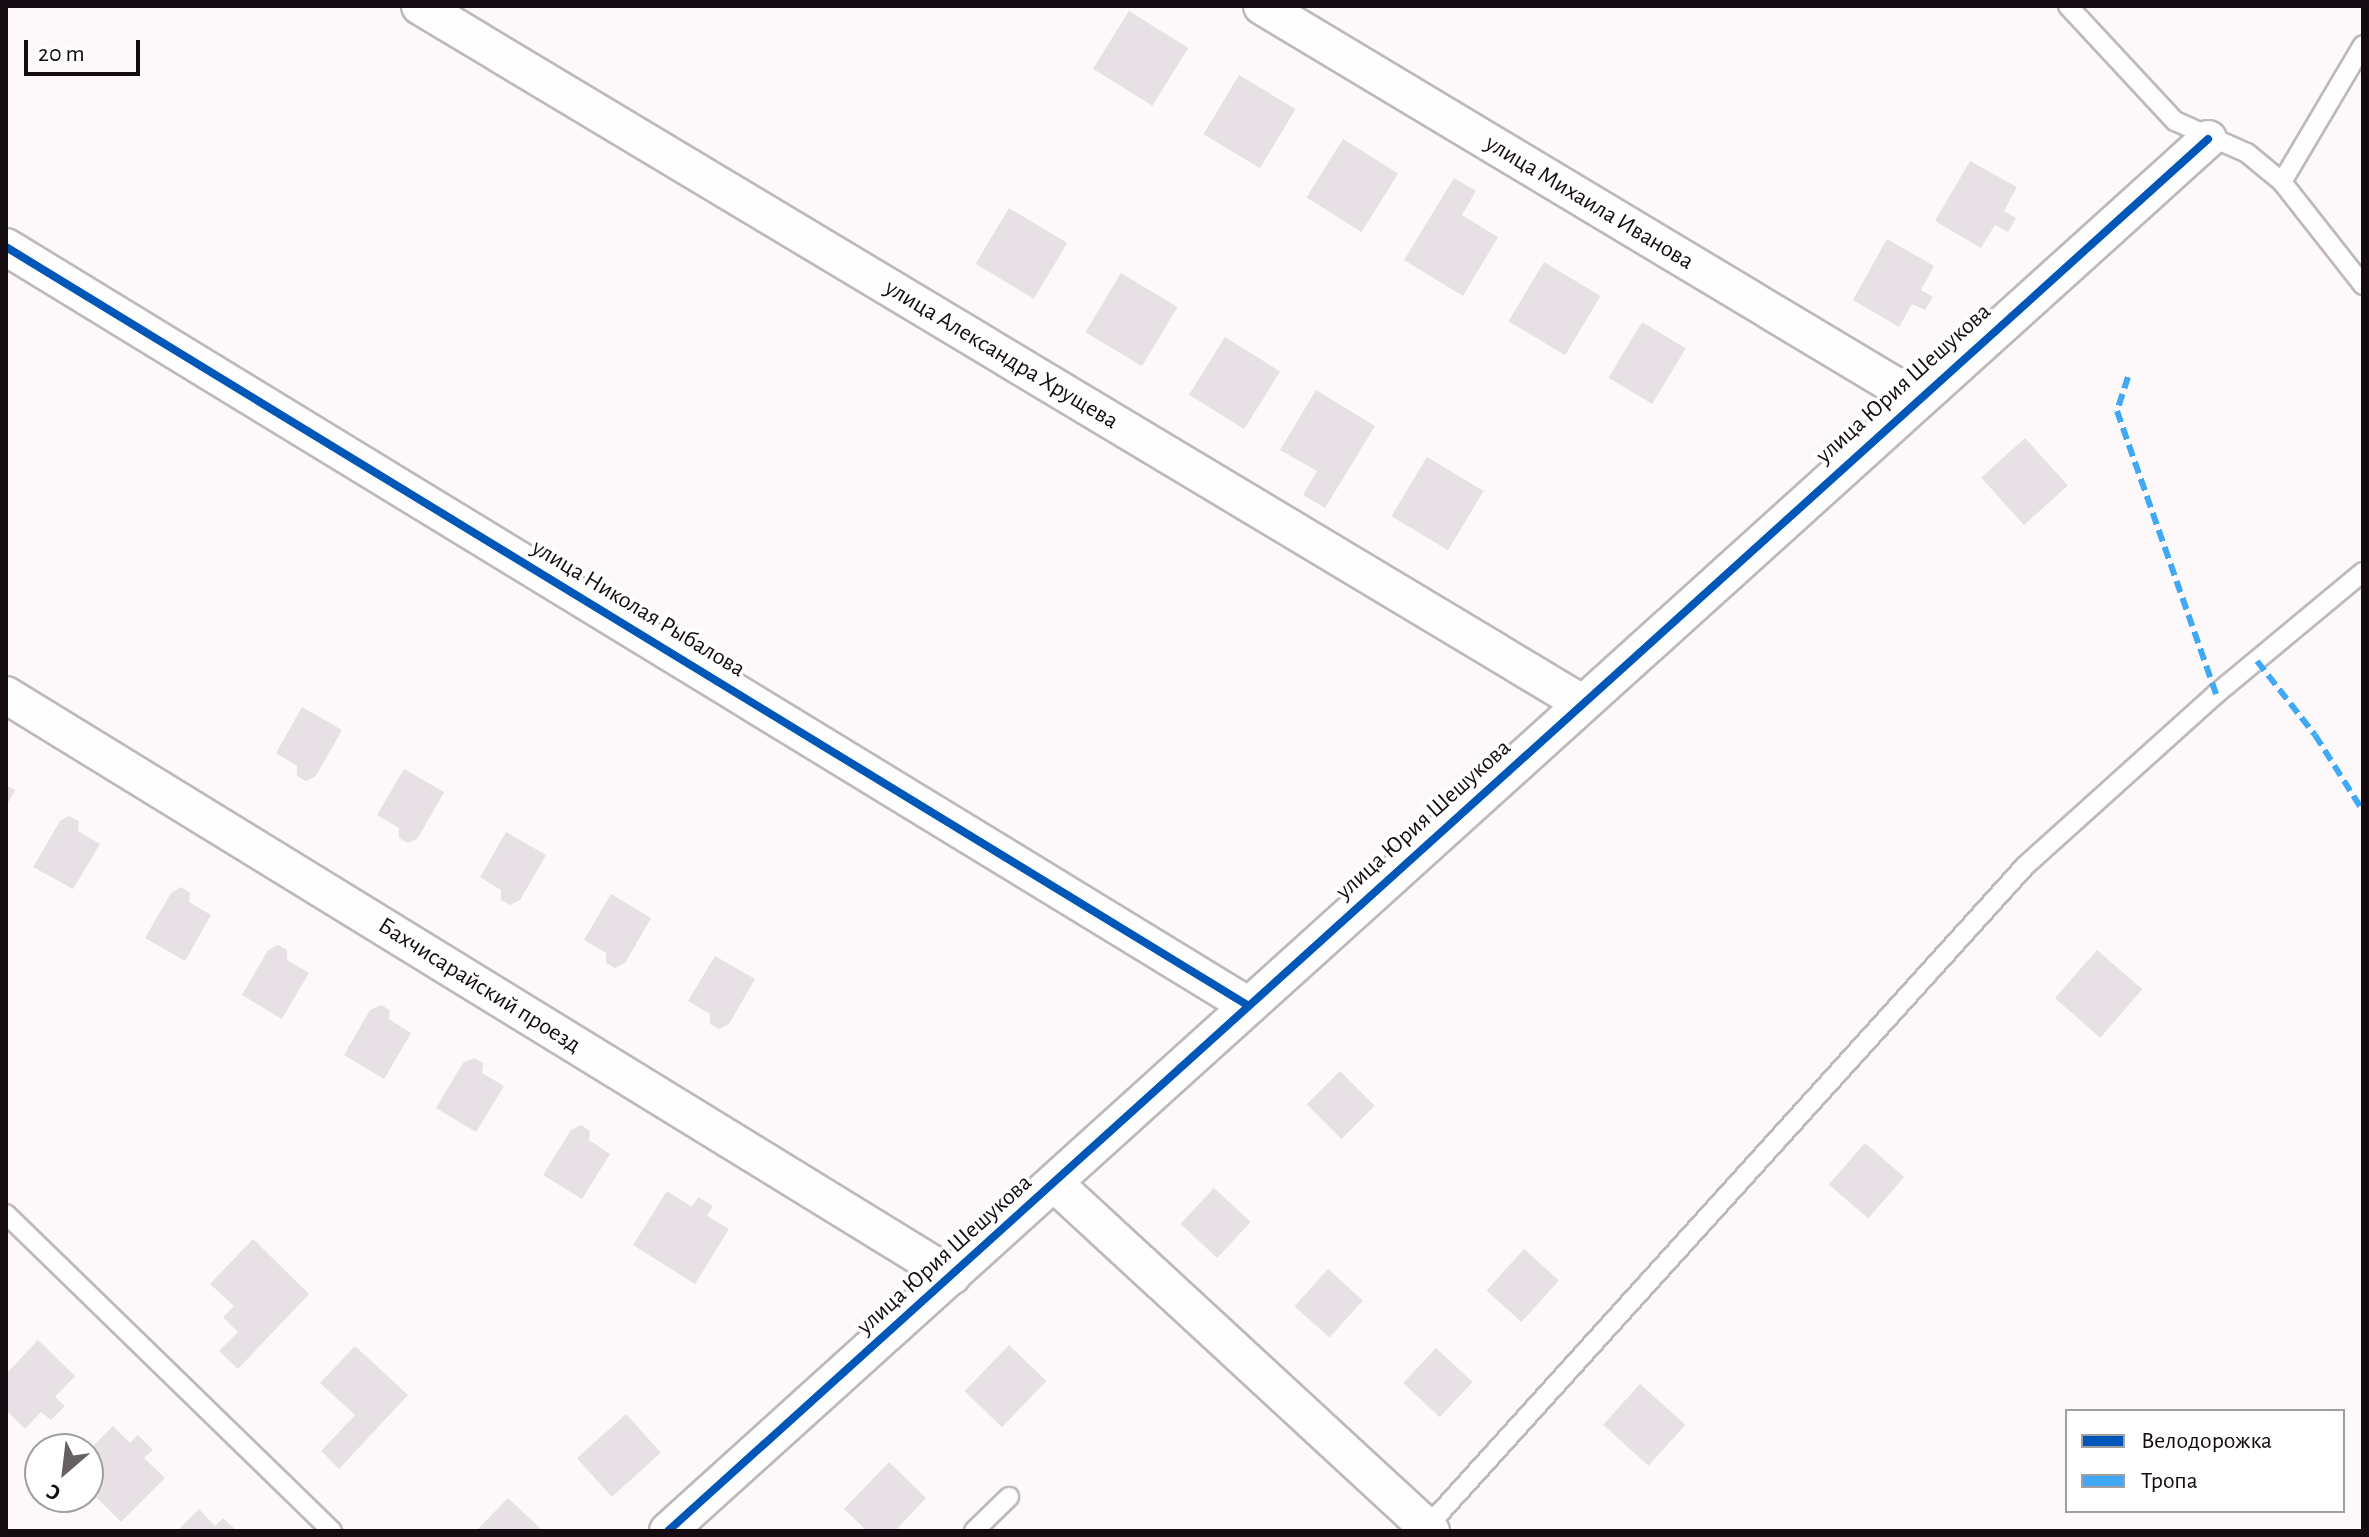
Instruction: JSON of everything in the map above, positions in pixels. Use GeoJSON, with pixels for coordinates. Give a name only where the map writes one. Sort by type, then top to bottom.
{"type":"FeatureCollection","features":[{"type":"Feature","properties":{"kind":"street","name":"улица Александра Хрущева"},"geometry":{"type":"LineString","coordinates":[[420,6],[1582,703]]}},
{"type":"Feature","properties":{"kind":"street","name":"улица Михаила Иванова"},"geometry":{"type":"LineString","coordinates":[[1262,6],[1917,399]]}},
{"type":"Feature","properties":{"kind":"street","name":"улица Юрия Шешукова"},"geometry":{"type":"LineString","coordinates":[[668,1531],[2208,139]]}},
{"type":"Feature","properties":{"kind":"street","name":"улица Николая Рыбалова"},"geometry":{"type":"LineString","coordinates":[[6,247],[1249,1006]]}},
{"type":"Feature","properties":{"kind":"street","name":"Бахчисарайский проезд"},"geometry":{"type":"LineString","coordinates":[[6,695],[952,1276]]}},
{"type":"Feature","properties":{"kind":"street"},"geometry":{"type":"LineString","coordinates":[[1054,1183],[1427,1530]]}},
{"type":"Feature","properties":{"kind":"lane"},"geometry":{"type":"LineString","coordinates":[[2068,6],[2175,121],[2208,139],[2247,153],[2282,182],[2363,285]]}},
{"type":"Feature","properties":{"kind":"lane"},"geometry":{"type":"LineString","coordinates":[[2282,182],[2363,45]]}},
{"type":"Feature","properties":{"kind":"lane"},"geometry":{"type":"LineString","coordinates":[[1427,1530],[2025,866],[2216,694],[2363,572]]}},
{"type":"Feature","properties":{"kind":"lane"},"geometry":{"type":"LineString","coordinates":[[6,1214],[332,1531]]}},
{"type":"Feature","properties":{"kind":"lane"},"geometry":{"type":"LineString","coordinates":[[974,1531],[1009,1497]]}},
{"type":"Feature","properties":{"kind":"building"},"geometry":{"type":"Polygon","coordinates":[[[1129,11],[1188,48],[1152,106],[1093,69],[1129,11]]]}},
{"type":"Feature","properties":{"kind":"building"},"geometry":{"type":"Polygon","coordinates":[[[1239,75],[1296,109],[1260,168],[1203,134],[1239,75]]]}},
{"type":"Feature","properties":{"kind":"building"},"geometry":{"type":"Polygon","coordinates":[[[1343,139],[1398,173],[1362,232],[1306,198],[1343,139]]]}},
{"type":"Feature","properties":{"kind":"building"},"geometry":{"type":"Polygon","coordinates":[[[1970,161],[2017,187],[2004,211],[2016,218],[2008,232],[1995,225],[1981,248],[1935,221],[1970,161]]]}},
{"type":"Feature","properties":{"kind":"building"},"geometry":{"type":"Polygon","coordinates":[[[1454,178],[1476,191],[1462,215],[1498,237],[1463,296],[1404,260],[1454,178]]]}},
{"type":"Feature","properties":{"kind":"building"},"geometry":{"type":"Polygon","coordinates":[[[1009,208],[1067,243],[1034,299],[976,264],[1009,208]]]}},
{"type":"Feature","properties":{"kind":"building"},"geometry":{"type":"Polygon","coordinates":[[[1887,239],[1934,266],[1921,290],[1933,297],[1925,310],[1912,304],[1899,327],[1853,300],[1887,239]]]}},
{"type":"Feature","properties":{"kind":"building"},"geometry":{"type":"Polygon","coordinates":[[[1544,262],[1601,296],[1565,355],[1508,321],[1544,262]]]}},
{"type":"Feature","properties":{"kind":"building"},"geometry":{"type":"Polygon","coordinates":[[[1121,273],[1178,307],[1142,366],[1085,332],[1121,273]]]}},
{"type":"Feature","properties":{"kind":"building"},"geometry":{"type":"Polygon","coordinates":[[[1642,322],[1686,348],[1652,404],[1609,378],[1642,322]]]}},
{"type":"Feature","properties":{"kind":"building"},"geometry":{"type":"Polygon","coordinates":[[[1225,337],[1280,371],[1244,429],[1189,395],[1225,337]]]}},
{"type":"Feature","properties":{"kind":"building"},"geometry":{"type":"Polygon","coordinates":[[[1316,390],[1375,426],[1325,508],[1303,495],[1317,471],[1280,450],[1316,390]]]}},
{"type":"Feature","properties":{"kind":"building"},"geometry":{"type":"Polygon","coordinates":[[[2025,438],[2068,486],[2024,525],[1981,477],[2025,438]]]}},
{"type":"Feature","properties":{"kind":"building"},"geometry":{"type":"Polygon","coordinates":[[[1427,457],[1484,491],[1448,550],[1391,516],[1427,457]]]}},
{"type":"Feature","properties":{"kind":"building"},"geometry":{"type":"Polygon","coordinates":[[[302,707],[342,730],[316,776],[306,781],[297,776],[297,766],[276,753],[302,707]]]}},
{"type":"Feature","properties":{"kind":"building"},"geometry":{"type":"Polygon","coordinates":[[[404,769],[444,792],[418,838],[408,843],[399,838],[399,828],[377,815],[404,769]]]}},
{"type":"Feature","properties":{"kind":"building"},"geometry":{"type":"Polygon","coordinates":[[[6,785],[15,790],[6,806],[6,785]]]}},
{"type":"Feature","properties":{"kind":"building"},"geometry":{"type":"Polygon","coordinates":[[[69,816],[79,821],[78,831],[100,844],[73,889],[33,867],[60,821],[69,816]]]}},
{"type":"Feature","properties":{"kind":"building"},"geometry":{"type":"Polygon","coordinates":[[[506,832],[546,855],[520,900],[510,905],[501,900],[501,890],[480,877],[506,832]]]}},
{"type":"Feature","properties":{"kind":"building"},"geometry":{"type":"Polygon","coordinates":[[[181,887],[190,893],[189,902],[211,915],[185,961],[145,938],[171,893],[181,887]]]}},
{"type":"Feature","properties":{"kind":"building"},"geometry":{"type":"Polygon","coordinates":[[[611,894],[651,918],[625,963],[615,968],[606,963],[606,953],[584,940],[611,894]]]}},
{"type":"Feature","properties":{"kind":"building"},"geometry":{"type":"Polygon","coordinates":[[[278,945],[287,950],[287,960],[309,973],[282,1019],[242,995],[268,950],[278,945]]]}},
{"type":"Feature","properties":{"kind":"building"},"geometry":{"type":"Polygon","coordinates":[[[2097,950],[2142,989],[2100,1038],[2055,998],[2097,950]]]}},
{"type":"Feature","properties":{"kind":"building"},"geometry":{"type":"Polygon","coordinates":[[[715,956],[755,979],[729,1024],[719,1029],[710,1024],[710,1014],[688,1001],[715,956]]]}},
{"type":"Feature","properties":{"kind":"building"},"geometry":{"type":"Polygon","coordinates":[[[381,1005],[390,1010],[389,1019],[411,1033],[384,1079],[344,1055],[370,1010],[381,1005]]]}},
{"type":"Feature","properties":{"kind":"building"},"geometry":{"type":"Polygon","coordinates":[[[474,1058],[483,1063],[482,1073],[504,1086],[476,1132],[436,1108],[463,1063],[474,1058]]]}},
{"type":"Feature","properties":{"kind":"building"},"geometry":{"type":"Polygon","coordinates":[[[1340,1071],[1375,1106],[1341,1139],[1307,1104],[1340,1071]]]}},
{"type":"Feature","properties":{"kind":"building"},"geometry":{"type":"Polygon","coordinates":[[[581,1125],[590,1131],[589,1140],[610,1154],[582,1199],[543,1175],[571,1130],[581,1125]]]}},
{"type":"Feature","properties":{"kind":"building"},"geometry":{"type":"Polygon","coordinates":[[[1865,1143],[1904,1177],[1868,1219],[1829,1185],[1865,1143]]]}},
{"type":"Feature","properties":{"kind":"building"},"geometry":{"type":"Polygon","coordinates":[[[1214,1188],[1251,1222],[1217,1258],[1181,1224],[1214,1188]]]}},
{"type":"Feature","properties":{"kind":"building"},"geometry":{"type":"Polygon","coordinates":[[[667,1191],[692,1207],[698,1197],[713,1206],[707,1216],[729,1229],[695,1284],[633,1245],[667,1191]]]}},
{"type":"Feature","properties":{"kind":"building"},"geometry":{"type":"Polygon","coordinates":[[[253,1239],[309,1294],[238,1369],[219,1351],[238,1332],[223,1317],[234,1306],[210,1284],[253,1239]]]}},
{"type":"Feature","properties":{"kind":"building"},"geometry":{"type":"Polygon","coordinates":[[[1524,1249],[1559,1280],[1521,1322],[1487,1291],[1524,1249]]]}},
{"type":"Feature","properties":{"kind":"building"},"geometry":{"type":"Polygon","coordinates":[[[1328,1269],[1363,1300],[1329,1338],[1295,1306],[1328,1269]]]}},
{"type":"Feature","properties":{"kind":"building"},"geometry":{"type":"Polygon","coordinates":[[[38,1340],[75,1376],[55,1397],[65,1406],[51,1420],[41,1412],[25,1429],[6,1410],[6,1374],[38,1340]]]}},
{"type":"Feature","properties":{"kind":"building"},"geometry":{"type":"Polygon","coordinates":[[[1009,1345],[1046,1381],[1002,1427],[965,1391],[1009,1345]]]}},
{"type":"Feature","properties":{"kind":"building"},"geometry":{"type":"Polygon","coordinates":[[[355,1346],[408,1395],[339,1469],[321,1451],[355,1415],[320,1383],[355,1346]]]}},
{"type":"Feature","properties":{"kind":"building"},"geometry":{"type":"Polygon","coordinates":[[[1436,1348],[1473,1382],[1440,1417],[1403,1383],[1436,1348]]]}},
{"type":"Feature","properties":{"kind":"building"},"geometry":{"type":"Polygon","coordinates":[[[1640,1384],[1685,1425],[1649,1466],[1603,1425],[1640,1384]]]}},
{"type":"Feature","properties":{"kind":"building"},"geometry":{"type":"Polygon","coordinates":[[[626,1414],[661,1453],[612,1497],[577,1458],[626,1414]]]}},
{"type":"Feature","properties":{"kind":"building"},"geometry":{"type":"Polygon","coordinates":[[[113,1426],[130,1443],[138,1435],[153,1450],[144,1458],[165,1478],[121,1522],[104,1505],[104,1435],[113,1426]]]}},
{"type":"Feature","properties":{"kind":"building"},"geometry":{"type":"Polygon","coordinates":[[[889,1462],[926,1498],[895,1531],[867,1531],[844,1509],[889,1462]]]}},
{"type":"Feature","properties":{"kind":"building"},"geometry":{"type":"Polygon","coordinates":[[[508,1498],[543,1531],[476,1531],[508,1498]]]}},
{"type":"Feature","properties":{"kind":"building"},"geometry":{"type":"Polygon","coordinates":[[[199,1509],[215,1526],[223,1518],[237,1531],[177,1531],[199,1509]]]}},
{"type":"Feature","properties":{"kind":"marked path"},"geometry":{"type":"LineString","coordinates":[[2128,377],[2117,411],[2216,694]]}},
{"type":"Feature","properties":{"kind":"marked path"},"geometry":{"type":"LineString","coordinates":[[2257,661],[2315,735],[2363,811]]}},
{"type":"Feature","properties":{"kind":"cycle path"},"geometry":{"type":"LineString","coordinates":[[668,1531],[2208,139]]}},
{"type":"Feature","properties":{"kind":"cycle path"},"geometry":{"type":"LineString","coordinates":[[6,247],[1249,1006]]}}]}
